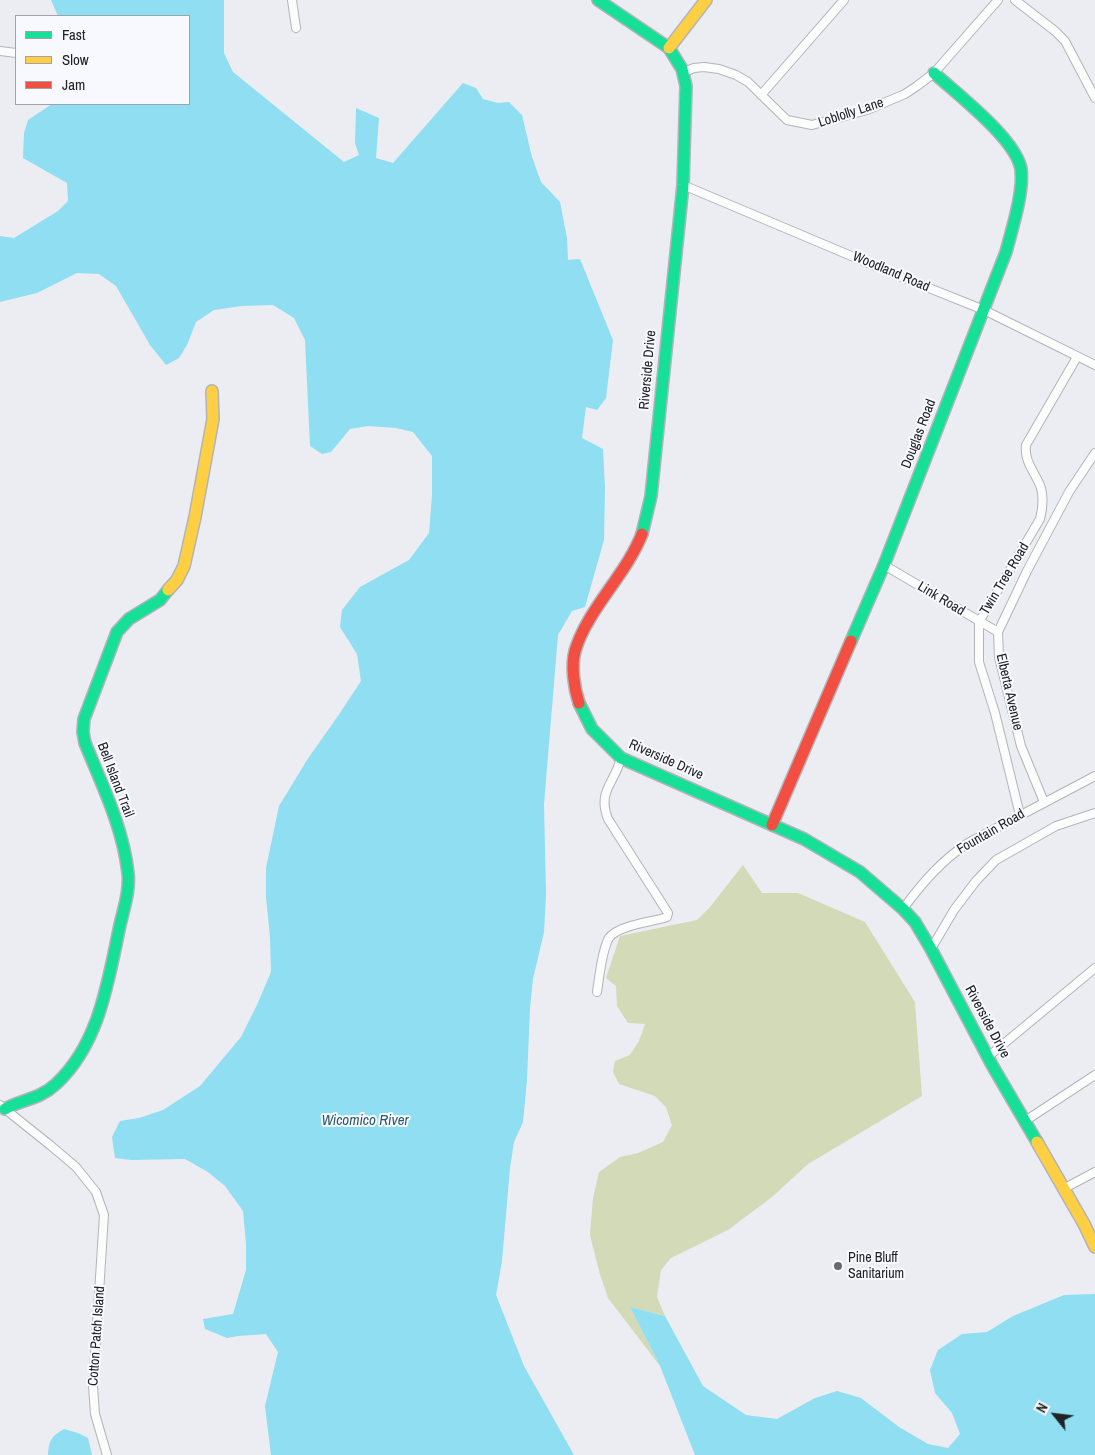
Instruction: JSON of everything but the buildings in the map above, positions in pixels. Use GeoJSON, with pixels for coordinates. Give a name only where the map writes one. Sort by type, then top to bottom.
{"type":"FeatureCollection","features":[{"type":"Feature","properties":{"kind":"street"},"geometry":{"type":"LineString","coordinates":[[292,0],[296,28]]}},
{"type":"Feature","properties":{"kind":"street","name":"Riverside Drive"},"geometry":{"type":"LineString","coordinates":[[598,0],[669,48],[684,72],[686,92],[683,184],[651,496],[644,528],[635,551],[580,638],[573,662],[576,695],[582,712],[592,729],[621,758],[804,839],[860,872],[904,909],[931,949],[989,1056],[992,1065],[1095,1247]]}},
{"type":"Feature","properties":{"kind":"street"},"geometry":{"type":"LineString","coordinates":[[669,48],[706,0]]}},
{"type":"Feature","properties":{"kind":"street"},"geometry":{"type":"LineString","coordinates":[[761,95],[844,0]]}},
{"type":"Feature","properties":{"kind":"street","name":"Loblolly Lane"},"geometry":{"type":"LineString","coordinates":[[684,72],[704,67],[719,69],[748,82],[787,120],[812,126],[867,110],[905,94],[934,73],[998,0]]}},
{"type":"Feature","properties":{"kind":"street"},"geometry":{"type":"LineString","coordinates":[[1015,0],[1055,31],[1064,41],[1095,98]]}},
{"type":"Feature","properties":{"kind":"street"},"geometry":{"type":"LineString","coordinates":[[0,51],[15,54]]}},
{"type":"Feature","properties":{"kind":"street","name":"Douglas Road"},"geometry":{"type":"LineString","coordinates":[[772,825],[884,565],[1006,252],[1017,208],[1021,180],[1020,164],[1012,147],[1001,134],[934,73]]}},
{"type":"Feature","properties":{"kind":"street","name":"Woodland Road"},"geometry":{"type":"LineString","coordinates":[[683,184],[894,274],[984,310],[1095,366]]}},
{"type":"Feature","properties":{"kind":"street","name":"Twin Tree Road"},"geometry":{"type":"LineString","coordinates":[[1020,815],[1010,770],[979,662],[979,622],[1040,519],[1042,490],[1029,464],[1026,445],[1077,357]]}},
{"type":"Feature","properties":{"kind":"street","name":"Bell Island Trail"},"geometry":{"type":"LineString","coordinates":[[2,1107],[32,1100],[54,1086],[69,1071],[98,1018],[108,984],[128,892],[128,873],[121,840],[85,743],[83,732],[84,719],[117,632],[129,619],[160,600],[177,580],[184,566],[213,420],[212,391]]}},
{"type":"Feature","properties":{"kind":"street","name":"Elberta Avenue"},"geometry":{"type":"LineString","coordinates":[[1044,802],[1021,746],[999,657],[998,632],[1027,571],[1069,492],[1095,453]]}},
{"type":"Feature","properties":{"kind":"street","name":"Link Road"},"geometry":{"type":"LineString","coordinates":[[884,565],[998,632]]}},
{"type":"Feature","properties":{"kind":"street"},"geometry":{"type":"LineString","coordinates":[[597,992],[602,962],[609,939],[621,929],[664,918],[668,915],[608,819],[604,809],[604,799],[621,758]]}},
{"type":"Feature","properties":{"kind":"street","name":"Fountain Road"},"geometry":{"type":"LineString","coordinates":[[904,909],[930,874],[968,842],[1095,776]]}},
{"type":"Feature","properties":{"kind":"street"},"geometry":{"type":"LineString","coordinates":[[931,949],[954,910],[976,881],[996,860],[1056,826],[1095,813]]}},
{"type":"Feature","properties":{"kind":"street"},"geometry":{"type":"LineString","coordinates":[[989,1056],[1095,968]]}},
{"type":"Feature","properties":{"kind":"street"},"geometry":{"type":"LineString","coordinates":[[1025,1122],[1095,1075]]}},
{"type":"Feature","properties":{"kind":"street","name":"Cotton Patch Island"},"geometry":{"type":"LineString","coordinates":[[2,1107],[76,1167],[96,1192],[104,1215],[93,1386],[95,1414],[108,1455]]}},
{"type":"Feature","properties":{"kind":"street"},"geometry":{"type":"LineString","coordinates":[[1063,1189],[1095,1172]]}},
{"type":"Feature","properties":{"kind":"green space"},"geometry":{"type":"Polygon","coordinates":[[[743,865],[762,893],[798,893],[865,922],[915,1002],[922,1096],[808,1164],[772,1197],[728,1230],[671,1258],[661,1270],[657,1297],[665,1316],[630,1307],[660,1366],[608,1298],[590,1235],[593,1198],[599,1172],[620,1157],[638,1153],[663,1142],[672,1125],[666,1107],[655,1096],[619,1084],[613,1072],[615,1061],[630,1055],[639,1041],[645,1024],[628,1023],[617,1006],[616,986],[606,978],[620,936],[697,920],[710,907],[743,865]]]}},
{"type":"Feature","properties":{"kind":"water","name":"Wicomico River"},"geometry":{"type":"Polygon","coordinates":[[[51,0],[224,0],[224,53],[233,72],[344,162],[359,155],[355,143],[356,108],[379,118],[376,158],[393,163],[463,83],[476,88],[483,99],[498,103],[509,102],[522,115],[532,157],[541,182],[560,202],[567,238],[568,260],[580,259],[613,340],[606,398],[597,410],[586,407],[582,438],[603,449],[605,488],[604,540],[585,607],[572,611],[558,635],[544,804],[546,895],[544,932],[533,979],[523,1122],[514,1142],[502,1261],[496,1295],[524,1366],[574,1455],[271,1455],[265,1406],[278,1352],[266,1334],[227,1338],[205,1329],[203,1319],[233,1314],[246,1270],[243,1211],[225,1186],[208,1172],[185,1159],[131,1160],[115,1158],[112,1137],[120,1121],[139,1118],[163,1110],[200,1086],[241,1037],[257,1005],[271,972],[266,868],[279,806],[307,760],[361,681],[357,654],[340,627],[342,610],[360,587],[409,560],[429,533],[432,495],[432,456],[413,432],[396,428],[368,426],[350,429],[331,452],[322,454],[310,446],[305,340],[294,318],[273,305],[242,306],[214,310],[196,322],[187,345],[179,358],[166,365],[150,345],[116,286],[99,274],[77,273],[37,293],[0,302],[0,236],[14,238],[58,211],[68,201],[67,183],[23,158],[24,133],[28,120],[50,105],[190,105],[190,15],[58,15],[51,0]]]}},
{"type":"Feature","properties":{"kind":"water"},"geometry":{"type":"Polygon","coordinates":[[[1095,1294],[1095,1455],[695,1455],[660,1366],[630,1307],[665,1316],[703,1386],[746,1415],[777,1419],[815,1398],[837,1391],[861,1398],[899,1427],[928,1444],[948,1448],[960,1434],[952,1413],[935,1393],[930,1370],[938,1350],[962,1334],[987,1332],[1013,1316],[1064,1295],[1095,1294]]]}},
{"type":"Feature","properties":{"kind":"water"},"geometry":{"type":"Polygon","coordinates":[[[64,1429],[88,1438],[92,1455],[48,1455],[51,1439],[64,1429]]]}},
{"type":"Feature","properties":{"kind":"traffic: fast"},"geometry":{"type":"LineString","coordinates":[[598,0],[669,48],[682,69],[686,86],[683,185],[651,496],[642,534]]}},
{"type":"Feature","properties":{"kind":"traffic: fast"},"geometry":{"type":"LineString","coordinates":[[851,641],[884,565],[1006,252],[1021,188],[1021,169],[1017,157],[1009,144],[984,118],[934,73]]}},
{"type":"Feature","properties":{"kind":"traffic: fast"},"geometry":{"type":"LineString","coordinates":[[5,1109],[37,1096],[56,1084],[71,1068],[83,1050],[100,1010],[126,899],[128,873],[117,823],[85,743],[83,732],[84,719],[117,632],[129,619],[160,600],[168,590]]}},
{"type":"Feature","properties":{"kind":"traffic: fast"},"geometry":{"type":"LineString","coordinates":[[579,703],[592,729],[621,758],[804,839],[860,872],[903,909],[915,922],[931,949],[992,1065],[1037,1142]]}},
{"type":"Feature","properties":{"kind":"traffic: slow"},"geometry":{"type":"LineString","coordinates":[[669,48],[706,0]]}},
{"type":"Feature","properties":{"kind":"traffic: slow"},"geometry":{"type":"LineString","coordinates":[[168,590],[177,580],[184,566],[195,517],[213,419],[212,391]]}},
{"type":"Feature","properties":{"kind":"traffic: slow"},"geometry":{"type":"LineString","coordinates":[[1037,1142],[1095,1247]]}},
{"type":"Feature","properties":{"kind":"traffic: jam"},"geometry":{"type":"LineString","coordinates":[[579,703],[574,677],[573,663],[575,651],[588,621],[626,564],[642,534]]}},
{"type":"Feature","properties":{"kind":"traffic: jam"},"geometry":{"type":"LineString","coordinates":[[772,825],[851,641]]}},
{"type":"Feature","properties":{"kind":"place","name":"Pine Bluff Sanitarium"},"geometry":{"type":"Point","coordinates":[838,1266]}}]}
